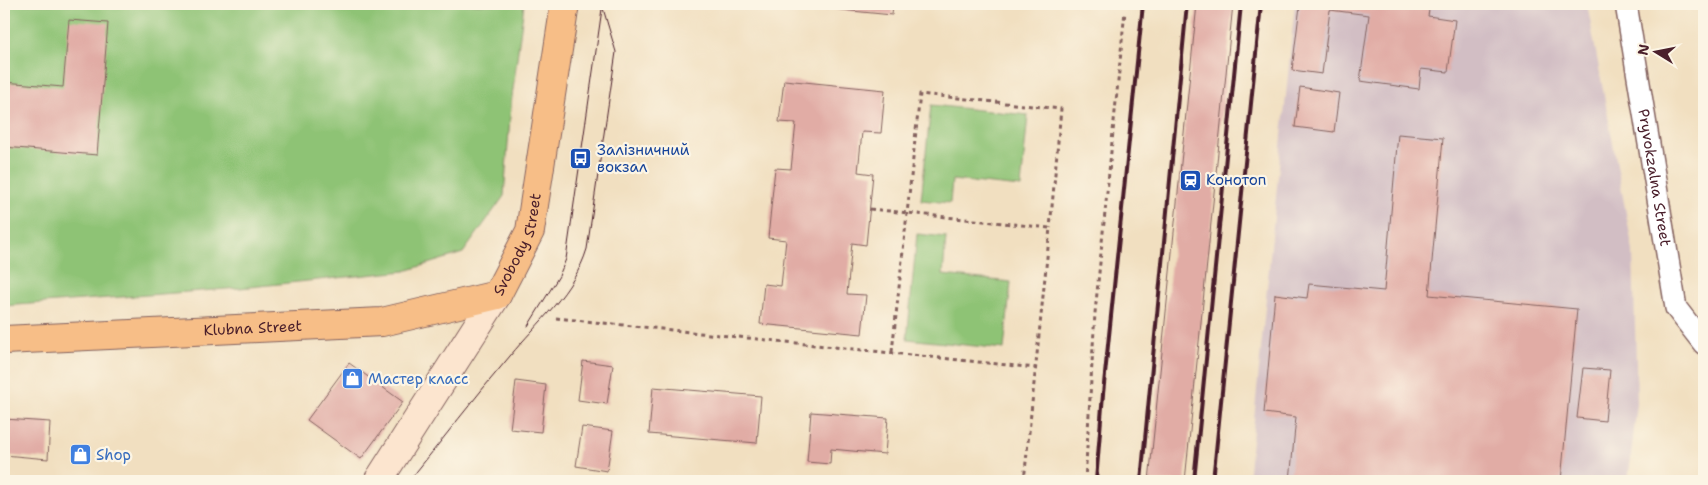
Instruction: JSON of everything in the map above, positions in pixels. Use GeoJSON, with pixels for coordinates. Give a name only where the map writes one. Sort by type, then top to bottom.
{"type":"FeatureCollection","features":[{"type":"Feature","properties":{"kind":"main road","name":"Svobody Street"},"geometry":{"type":"LineString","coordinates":[[497,295],[530,231],[565,4]]}},
{"type":"Feature","properties":{"kind":"main road","name":"Klubna Street"},"geometry":{"type":"LineString","coordinates":[[4,340],[382,322],[497,295]]}},
{"type":"Feature","properties":{"kind":"street","name":"Pryvokzalna Street"},"geometry":{"type":"LineString","coordinates":[[1626,4],[1676,308],[1704,344]]}},
{"type":"Feature","properties":{"kind":"street","name":"Svobody Street"},"geometry":{"type":"LineString","coordinates":[[378,481],[497,295]]}},
{"type":"Feature","properties":{"kind":"path"},"geometry":{"type":"LineString","coordinates":[[1084,481],[1095,313],[1125,11]]}},
{"type":"Feature","properties":{"kind":"path"},"geometry":{"type":"LineString","coordinates":[[892,352],[920,94],[1060,109],[1050,228],[1024,481]]}},
{"type":"Feature","properties":{"kind":"path"},"geometry":{"type":"LineString","coordinates":[[870,209],[1050,228]]}},
{"type":"Feature","properties":{"kind":"path"},"geometry":{"type":"LineString","coordinates":[[556,318],[1036,368]]}},
{"type":"Feature","properties":{"kind":"shaded area"},"geometry":{"type":"Polygon","coordinates":[[[1295,4],[1587,4],[1633,251],[1637,403],[1628,481],[1248,481],[1295,4]]]}},
{"type":"Feature","properties":{"kind":"green space"},"geometry":{"type":"Polygon","coordinates":[[[4,4],[524,4],[511,105],[504,196],[463,253],[405,271],[240,288],[4,306],[4,4]]]}},
{"type":"Feature","properties":{"kind":"green space"},"geometry":{"type":"Polygon","coordinates":[[[931,105],[1028,115],[1021,187],[952,180],[950,203],[921,200],[931,105]]]}},
{"type":"Feature","properties":{"kind":"green space"},"geometry":{"type":"Polygon","coordinates":[[[917,234],[946,237],[943,275],[1011,282],[1004,349],[907,339],[917,234]]]}},
{"type":"Feature","properties":{"kind":"building"},"geometry":{"type":"Polygon","coordinates":[[[812,4],[893,4],[892,15],[812,7],[812,4]]]}},
{"type":"Feature","properties":{"kind":"building"},"geometry":{"type":"Polygon","coordinates":[[[1197,4],[1233,4],[1185,481],[1149,481],[1197,4]]]}},
{"type":"Feature","properties":{"kind":"building"},"geometry":{"type":"Polygon","coordinates":[[[1298,4],[1430,4],[1428,16],[1455,20],[1448,72],[1421,69],[1419,89],[1360,81],[1369,15],[1330,10],[1322,74],[1292,70],[1300,6],[1298,4]]]}},
{"type":"Feature","properties":{"kind":"building"},"geometry":{"type":"Polygon","coordinates":[[[69,20],[108,23],[97,155],[4,147],[4,82],[63,87],[69,20]]]}},
{"type":"Feature","properties":{"kind":"building"},"geometry":{"type":"Polygon","coordinates":[[[784,80],[885,90],[881,133],[862,132],[858,172],[873,174],[866,245],[852,243],[847,294],[866,295],[862,334],[760,324],[764,284],[781,286],[786,240],[768,238],[775,168],[791,169],[796,123],[779,122],[784,80]]]}},
{"type":"Feature","properties":{"kind":"building"},"geometry":{"type":"Polygon","coordinates":[[[1300,87],[1339,93],[1334,132],[1295,127],[1300,87]]]}},
{"type":"Feature","properties":{"kind":"building"},"geometry":{"type":"Polygon","coordinates":[[[1398,134],[1443,138],[1429,295],[1577,309],[1561,481],[1290,481],[1296,417],[1264,413],[1275,294],[1307,298],[1309,284],[1384,291],[1398,134]]]}},
{"type":"Feature","properties":{"kind":"building"},"geometry":{"type":"Polygon","coordinates":[[[583,361],[613,365],[607,404],[578,400],[583,361]]]}},
{"type":"Feature","properties":{"kind":"building"},"geometry":{"type":"Polygon","coordinates":[[[349,363],[403,402],[361,459],[307,420],[349,363]]]}},
{"type":"Feature","properties":{"kind":"building"},"geometry":{"type":"Polygon","coordinates":[[[1583,368],[1610,370],[1605,421],[1577,418],[1583,368]]]}},
{"type":"Feature","properties":{"kind":"building"},"geometry":{"type":"Polygon","coordinates":[[[516,381],[546,385],[541,432],[510,429],[516,381]]]}},
{"type":"Feature","properties":{"kind":"building"},"geometry":{"type":"Polygon","coordinates":[[[653,387],[761,396],[757,443],[649,434],[653,387]]]}},
{"type":"Feature","properties":{"kind":"building"},"geometry":{"type":"Polygon","coordinates":[[[811,412],[888,418],[885,454],[831,449],[830,464],[807,462],[811,412]]]}},
{"type":"Feature","properties":{"kind":"building"},"geometry":{"type":"Polygon","coordinates":[[[4,419],[50,422],[48,459],[4,455],[4,419]]]}},
{"type":"Feature","properties":{"kind":"building"},"geometry":{"type":"Polygon","coordinates":[[[582,427],[613,431],[607,471],[576,466],[582,427]]]}},
{"type":"Feature","properties":{"kind":"tram line"},"geometry":{"type":"LineString","coordinates":[[409,481],[497,371],[554,306],[581,265],[587,249],[616,52],[602,5]]}},
{"type":"Feature","properties":{"kind":"tram line"},"geometry":{"type":"LineString","coordinates":[[528,326],[559,276],[566,259],[602,9]]}},
{"type":"Feature","properties":{"kind":"railway"},"geometry":{"type":"LineString","coordinates":[[1096,481],[1103,394],[1143,4]]}},
{"type":"Feature","properties":{"kind":"railway"},"geometry":{"type":"LineString","coordinates":[[1141,481],[1187,4]]}},
{"type":"Feature","properties":{"kind":"railway"},"geometry":{"type":"LineString","coordinates":[[1194,481],[1241,4]]}},
{"type":"Feature","properties":{"kind":"railway"},"geometry":{"type":"LineString","coordinates":[[1213,481],[1261,4]]}},
{"type":"Feature","properties":{"kind":"place","name":"Залізничний вокзал"},"geometry":{"type":"Point","coordinates":[581,159]}},
{"type":"Feature","properties":{"kind":"place","name":"Конотоп"},"geometry":{"type":"Point","coordinates":[1190,180]}},
{"type":"Feature","properties":{"kind":"place","name":"Мастер класс"},"geometry":{"type":"Point","coordinates":[352,379]}},
{"type":"Feature","properties":{"kind":"place","name":"Shop"},"geometry":{"type":"Point","coordinates":[80,455]}}]}
